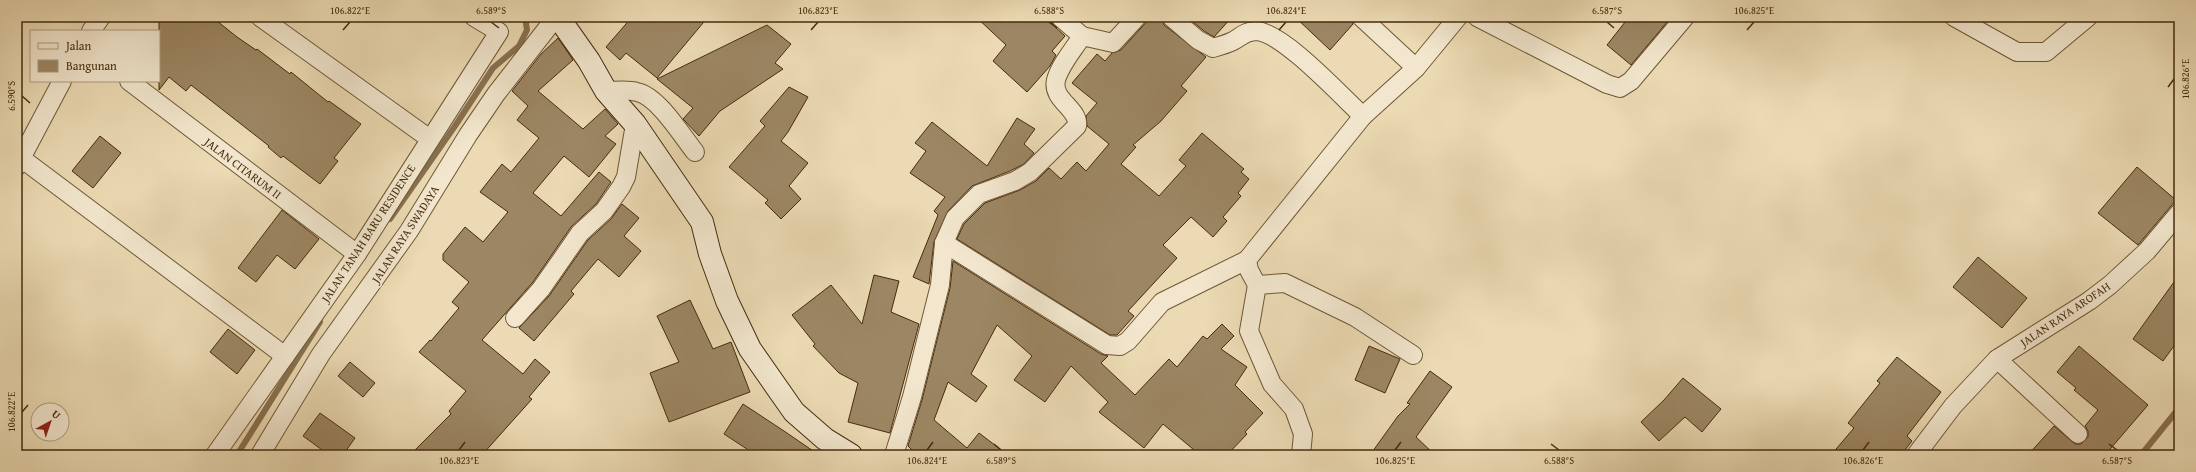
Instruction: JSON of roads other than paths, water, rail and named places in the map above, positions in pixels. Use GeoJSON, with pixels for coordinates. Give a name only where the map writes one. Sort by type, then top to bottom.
{"type":"FeatureCollection","features":[{"type":"Feature","properties":{"kind":"street"},"geometry":{"type":"LineString","coordinates":[[92,30],[101,17]]}},
{"type":"Feature","properties":{"kind":"street"},"geometry":{"type":"LineString","coordinates":[[260,17],[430,139]]}},
{"type":"Feature","properties":{"kind":"street","name":"JALAN TANAH BARU RESIDENCE"},"geometry":{"type":"LineString","coordinates":[[215,455],[357,254],[430,139],[499,24],[474,17]]}},
{"type":"Feature","properties":{"kind":"street"},"geometry":{"type":"LineString","coordinates":[[557,17],[589,61],[606,91],[635,124],[702,222],[710,254],[727,301],[750,350],[794,412],[825,439],[851,455]]}},
{"type":"Feature","properties":{"kind":"street","name":"JALAN RAYA SWADAYA"},"geometry":{"type":"LineString","coordinates":[[260,455],[317,360],[409,231],[468,135],[496,94],[557,17]]}},
{"type":"Feature","properties":{"kind":"street"},"geometry":{"type":"LineString","coordinates":[[1060,17],[1082,36],[1113,43],[1137,17]]}},
{"type":"Feature","properties":{"kind":"street"},"geometry":{"type":"LineString","coordinates":[[1171,17],[1198,40],[1213,48],[1234,41],[1244,33],[1257,31],[1277,40],[1294,51],[1363,116]]}},
{"type":"Feature","properties":{"kind":"street"},"geometry":{"type":"LineString","coordinates":[[1361,17],[1416,68]]}},
{"type":"Feature","properties":{"kind":"street"},"geometry":{"type":"LineString","coordinates":[[944,243],[1107,345],[1120,346],[1128,341],[1162,302],[1247,260],[1363,116],[1416,68],[1458,17]]}},
{"type":"Feature","properties":{"kind":"street"},"geometry":{"type":"LineString","coordinates":[[1476,17],[1607,84],[1620,88],[1631,82],[1685,17]]}},
{"type":"Feature","properties":{"kind":"street"},"geometry":{"type":"LineString","coordinates":[[1954,17],[2017,52],[2046,52],[2084,18]]}},
{"type":"Feature","properties":{"kind":"street"},"geometry":{"type":"LineString","coordinates":[[894,455],[912,397],[940,285],[944,243],[955,218],[979,194],[1015,181],[1030,172],[1077,126],[1077,118],[1058,97],[1056,80],[1082,36]]}},
{"type":"Feature","properties":{"kind":"street"},"geometry":{"type":"LineString","coordinates":[[61,82],[19,162],[285,356]]}},
{"type":"Feature","properties":{"kind":"street","name":"JALAN CITARUM II"},"geometry":{"type":"LineString","coordinates":[[130,82],[357,254]]}},
{"type":"Feature","properties":{"kind":"street"},"geometry":{"type":"LineString","coordinates":[[606,91],[638,92],[652,100],[695,152]]}},
{"type":"Feature","properties":{"kind":"street"},"geometry":{"type":"LineString","coordinates":[[515,318],[541,289],[580,233],[604,211],[621,187],[626,177],[635,124]]}},
{"type":"Feature","properties":{"kind":"street","name":"JALAN RAYA AROFAH"},"geometry":{"type":"LineString","coordinates":[[1916,455],[1953,406],[1997,359],[2089,301],[2110,285],[2147,251],[2179,213]]}},
{"type":"Feature","properties":{"kind":"street"},"geometry":{"type":"LineString","coordinates":[[1247,260],[1249,270],[1257,285],[1249,330],[1272,384],[1294,409],[1303,434],[1301,455]]}},
{"type":"Feature","properties":{"kind":"street"},"geometry":{"type":"LineString","coordinates":[[1257,285],[1285,283],[1292,286],[1355,317],[1412,355]]}},
{"type":"Feature","properties":{"kind":"street"},"geometry":{"type":"LineString","coordinates":[[1997,359],[2078,434]]}},
{"type":"Feature","properties":{"kind":"waterway"},"geometry":{"type":"LineString","coordinates":[[390,219],[455,126],[493,68],[519,46],[527,30],[525,17]]}},
{"type":"Feature","properties":{"kind":"waterway"},"geometry":{"type":"LineString","coordinates":[[237,455],[320,322]]}},
{"type":"Feature","properties":{"kind":"waterway"},"geometry":{"type":"LineString","coordinates":[[2141,455],[2179,408]]}}]}
